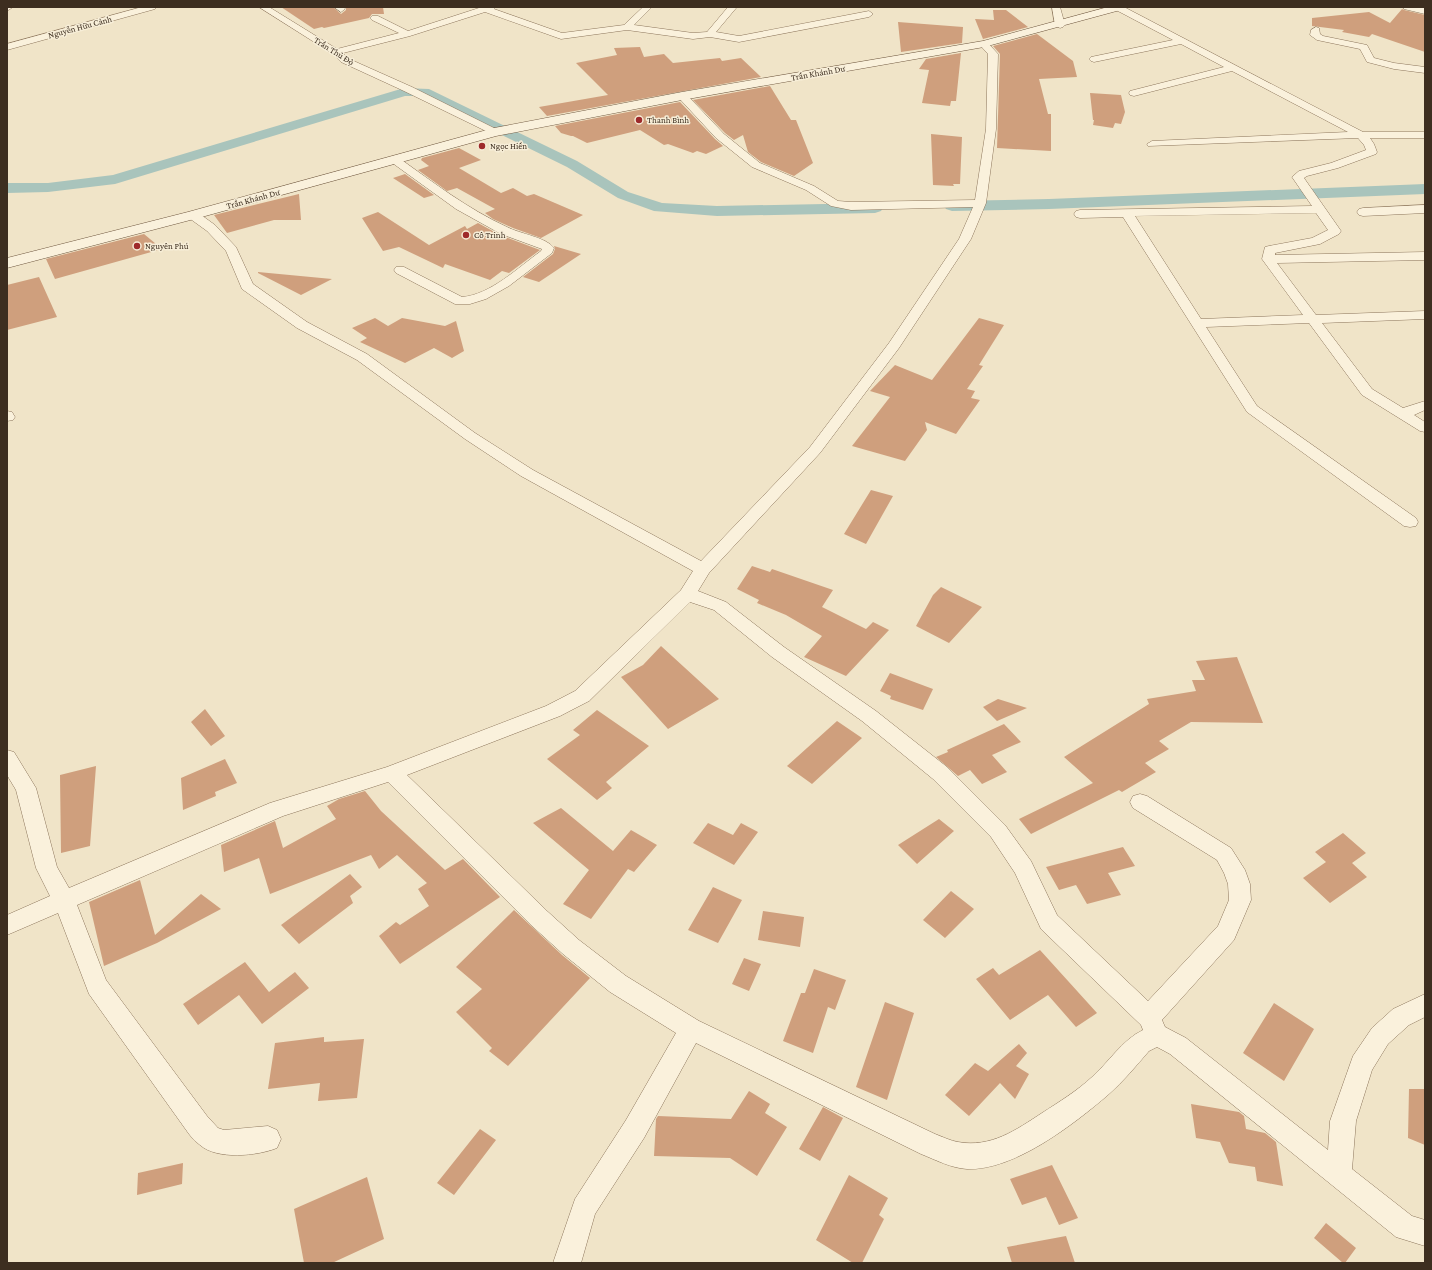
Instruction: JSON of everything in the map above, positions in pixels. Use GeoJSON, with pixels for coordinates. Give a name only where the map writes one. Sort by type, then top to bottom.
{"type":"FeatureCollection","features":[{"type":"Feature","properties":{"kind":"street","name":"Nguyễn Hữu Cảnh"},"geometry":{"type":"LineString","coordinates":[[7,48],[152,7]]}},
{"type":"Feature","properties":{"kind":"street","name":"Trần Thủ Độ"},"geometry":{"type":"LineString","coordinates":[[263,7],[336,52],[344,60],[496,132]]}},
{"type":"Feature","properties":{"kind":"street"},"geometry":{"type":"LineString","coordinates":[[627,27],[648,7]]}},
{"type":"Feature","properties":{"kind":"street"},"geometry":{"type":"LineString","coordinates":[[710,34],[733,7]]}},
{"type":"Feature","properties":{"kind":"street"},"geometry":{"type":"LineString","coordinates":[[1056,7],[1060,25]]}},
{"type":"Feature","properties":{"kind":"street"},"geometry":{"type":"LineString","coordinates":[[1120,7],[1361,136],[1369,144],[1372,152],[1334,166],[1302,173],[1298,177],[1322,209],[1335,231],[1316,241],[1269,250],[1268,259],[1367,392],[1425,428]]}},
{"type":"Feature","properties":{"kind":"street","name":"Trần Khánh Dư"},"geometry":{"type":"LineString","coordinates":[[7,262],[193,215],[513,128],[682,96],[984,44],[1060,25],[1120,7]]}},
{"type":"Feature","properties":{"kind":"street"},"geometry":{"type":"LineString","coordinates":[[1407,7],[1425,11]]}},
{"type":"Feature","properties":{"kind":"street"},"geometry":{"type":"LineString","coordinates":[[336,52],[406,34],[489,8],[561,36],[627,27],[692,36],[710,34],[739,39],[869,14]]}},
{"type":"Feature","properties":{"kind":"street"},"geometry":{"type":"LineString","coordinates":[[489,8],[515,30]]}},
{"type":"Feature","properties":{"kind":"street"},"geometry":{"type":"LineString","coordinates":[[375,18],[406,34]]}},
{"type":"Feature","properties":{"kind":"street"},"geometry":{"type":"LineString","coordinates":[[1316,30],[1315,35],[1320,38],[1364,47],[1370,60],[1394,66],[1425,70]]}},
{"type":"Feature","properties":{"kind":"street"},"geometry":{"type":"LineString","coordinates":[[1094,59],[1183,41]]}},
{"type":"Feature","properties":{"kind":"street"},"geometry":{"type":"LineString","coordinates":[[7,925],[277,809],[392,773],[553,712],[582,696],[687,594],[702,569],[815,450],[894,344],[965,239],[979,205],[991,129],[993,54],[984,44]]}},
{"type":"Feature","properties":{"kind":"street"},"geometry":{"type":"LineString","coordinates":[[1134,93],[1233,68]]}},
{"type":"Feature","properties":{"kind":"street"},"geometry":{"type":"LineString","coordinates":[[682,96],[720,136],[756,165],[810,188],[834,204],[851,206],[979,205]]}},
{"type":"Feature","properties":{"kind":"street"},"geometry":{"type":"LineString","coordinates":[[1152,144],[1425,135]]}},
{"type":"Feature","properties":{"kind":"street"},"geometry":{"type":"LineString","coordinates":[[394,160],[466,211],[505,231],[545,245],[548,248],[546,253],[514,278],[475,300],[467,302],[460,301],[400,270]]}},
{"type":"Feature","properties":{"kind":"street"},"geometry":{"type":"LineString","coordinates":[[1080,214],[1322,209]]}},
{"type":"Feature","properties":{"kind":"street"},"geometry":{"type":"LineString","coordinates":[[1363,212],[1425,209]]}},
{"type":"Feature","properties":{"kind":"street"},"geometry":{"type":"LineString","coordinates":[[1127,213],[1252,409],[1410,522]]}},
{"type":"Feature","properties":{"kind":"street"},"geometry":{"type":"LineString","coordinates":[[193,215],[211,228],[232,250],[247,286],[302,325],[362,357],[470,436],[527,473],[702,569]]}},
{"type":"Feature","properties":{"kind":"street"},"geometry":{"type":"LineString","coordinates":[[1268,259],[1425,256]]}},
{"type":"Feature","properties":{"kind":"street"},"geometry":{"type":"LineString","coordinates":[[1196,323],[1425,315]]}},
{"type":"Feature","properties":{"kind":"street"},"geometry":{"type":"LineString","coordinates":[[1402,414],[1425,405]]}},
{"type":"Feature","properties":{"kind":"street"},"geometry":{"type":"LineString","coordinates":[[687,594],[720,606],[778,652],[869,716],[940,773],[998,831],[1023,867],[1049,922],[1153,1026],[1405,1228],[1425,1233]]}},
{"type":"Feature","properties":{"kind":"street"},"geometry":{"type":"LineString","coordinates":[[7,758],[26,788],[36,830],[48,868],[64,900],[97,986],[198,1125],[209,1137],[224,1143],[268,1139]]}},
{"type":"Feature","properties":{"kind":"street"},"geometry":{"type":"LineString","coordinates":[[392,773],[539,918],[571,947],[618,984],[691,1029],[930,1145],[958,1155],[969,1156],[990,1154],[1004,1150],[1022,1141],[1065,1113],[1100,1086],[1141,1043],[1226,933],[1240,900],[1239,884],[1234,870],[1224,854],[1140,802]]}},
{"type":"Feature","properties":{"kind":"street"},"geometry":{"type":"LineString","coordinates":[[1340,1176],[1343,1121],[1362,1064],[1380,1036],[1402,1016],[1425,1005]]}},
{"type":"Feature","properties":{"kind":"street"},"geometry":{"type":"LineString","coordinates":[[567,1263],[584,1208],[635,1129],[691,1029]]}},
{"type":"Feature","properties":{"kind":"building"},"geometry":{"type":"Polygon","coordinates":[[[281,7],[333,7],[341,14],[346,10],[346,7],[383,7],[384,14],[372,14],[369,18],[314,29],[281,7]]]}},
{"type":"Feature","properties":{"kind":"building"},"geometry":{"type":"Polygon","coordinates":[[[1402,9],[1425,15],[1425,52],[1372,34],[1369,37],[1342,32],[1344,30],[1312,26],[1312,18],[1369,12],[1390,23],[1402,9]]]}},
{"type":"Feature","properties":{"kind":"building"},"geometry":{"type":"Polygon","coordinates":[[[993,10],[1006,10],[1028,27],[983,39],[975,19],[994,20],[993,10]]]}},
{"type":"Feature","properties":{"kind":"building"},"geometry":{"type":"Polygon","coordinates":[[[898,22],[963,27],[962,43],[901,52],[898,22]]]}},
{"type":"Feature","properties":{"kind":"building"},"geometry":{"type":"Polygon","coordinates":[[[1037,34],[1073,61],[1077,77],[1039,79],[1048,114],[1051,114],[1051,151],[997,148],[1000,54],[993,46],[1037,34]]]}},
{"type":"Feature","properties":{"kind":"building"},"geometry":{"type":"Polygon","coordinates":[[[640,47],[644,57],[664,54],[673,63],[720,58],[722,61],[741,58],[761,77],[547,116],[539,107],[608,95],[576,63],[617,55],[614,48],[640,47]]]}},
{"type":"Feature","properties":{"kind":"building"},"geometry":{"type":"Polygon","coordinates":[[[961,53],[956,101],[951,101],[950,106],[922,103],[929,70],[919,69],[926,59],[961,53]]]}},
{"type":"Feature","properties":{"kind":"building"},"geometry":{"type":"Polygon","coordinates":[[[770,86],[791,120],[796,120],[813,163],[794,176],[761,162],[748,152],[743,135],[734,140],[725,133],[693,100],[770,86]]]}},
{"type":"Feature","properties":{"kind":"building"},"geometry":{"type":"Polygon","coordinates":[[[1090,93],[1121,95],[1125,112],[1121,124],[1115,123],[1113,128],[1093,125],[1094,120],[1090,93]]]}},
{"type":"Feature","properties":{"kind":"building"},"geometry":{"type":"Polygon","coordinates":[[[680,102],[723,146],[706,154],[697,151],[693,153],[668,144],[664,145],[640,130],[587,143],[573,136],[561,133],[555,126],[680,102]]]}},
{"type":"Feature","properties":{"kind":"building"},"geometry":{"type":"Polygon","coordinates":[[[931,134],[962,137],[960,184],[953,184],[954,186],[933,185],[931,134]]]}},
{"type":"Feature","properties":{"kind":"building"},"geometry":{"type":"Polygon","coordinates":[[[459,148],[481,160],[459,168],[501,193],[513,188],[527,196],[534,194],[583,215],[541,238],[493,219],[485,213],[495,209],[457,188],[447,191],[418,170],[429,166],[421,160],[422,158],[459,148]]]}},
{"type":"Feature","properties":{"kind":"building"},"geometry":{"type":"Polygon","coordinates":[[[405,174],[434,195],[424,198],[393,178],[405,174]]]}},
{"type":"Feature","properties":{"kind":"building"},"geometry":{"type":"Polygon","coordinates":[[[299,194],[301,220],[274,220],[227,233],[214,215],[299,194]]]}},
{"type":"Feature","properties":{"kind":"building"},"geometry":{"type":"Polygon","coordinates":[[[378,212],[429,245],[465,226],[467,229],[478,223],[500,235],[540,250],[509,273],[502,271],[490,280],[445,264],[443,268],[399,247],[383,251],[362,218],[378,212]]]}},
{"type":"Feature","properties":{"kind":"building"},"geometry":{"type":"Polygon","coordinates":[[[144,234],[162,249],[55,279],[46,259],[144,234]]]}},
{"type":"Feature","properties":{"kind":"building"},"geometry":{"type":"Polygon","coordinates":[[[554,246],[581,254],[539,282],[523,277],[553,254],[555,249],[554,246]]]}},
{"type":"Feature","properties":{"kind":"building"},"geometry":{"type":"Polygon","coordinates":[[[258,272],[332,279],[301,295],[258,272]]]}},
{"type":"Feature","properties":{"kind":"building"},"geometry":{"type":"Polygon","coordinates":[[[39,277],[57,317],[7,330],[7,285],[39,277]]]}},
{"type":"Feature","properties":{"kind":"building"},"geometry":{"type":"Polygon","coordinates":[[[375,318],[388,326],[402,318],[445,326],[456,321],[464,351],[452,358],[434,348],[405,363],[360,342],[367,338],[352,328],[375,318]]]}},
{"type":"Feature","properties":{"kind":"building"},"geometry":{"type":"Polygon","coordinates":[[[979,318],[1004,325],[979,365],[983,366],[967,389],[975,391],[971,398],[980,400],[956,434],[925,422],[927,430],[905,461],[852,446],[890,397],[870,391],[895,365],[932,380],[979,318]]]}},
{"type":"Feature","properties":{"kind":"building"},"geometry":{"type":"Polygon","coordinates":[[[871,490],[893,496],[866,544],[844,534],[871,490]]]}},
{"type":"Feature","properties":{"kind":"building"},"geometry":{"type":"Polygon","coordinates":[[[752,566],[770,572],[772,569],[833,590],[822,607],[866,629],[873,622],[889,630],[846,676],[804,657],[822,636],[786,615],[757,603],[759,600],[737,589],[752,566]]]}},
{"type":"Feature","properties":{"kind":"building"},"geometry":{"type":"Polygon","coordinates":[[[941,587],[982,607],[949,643],[916,626],[933,595],[941,587]]]}},
{"type":"Feature","properties":{"kind":"building"},"geometry":{"type":"Polygon","coordinates":[[[661,646],[719,699],[668,729],[621,677],[643,665],[661,646]]]}},
{"type":"Feature","properties":{"kind":"building"},"geometry":{"type":"Polygon","coordinates":[[[1237,657],[1263,723],[1191,722],[1159,741],[1169,749],[1145,763],[1156,772],[1122,792],[1119,790],[1031,834],[1019,819],[1093,783],[1064,757],[1149,704],[1147,699],[1196,691],[1192,680],[1205,680],[1196,661],[1237,657]]]}},
{"type":"Feature","properties":{"kind":"building"},"geometry":{"type":"Polygon","coordinates":[[[890,673],[933,689],[923,710],[890,699],[891,696],[880,691],[890,673]]]}},
{"type":"Feature","properties":{"kind":"building"},"geometry":{"type":"Polygon","coordinates":[[[998,699],[1027,708],[997,721],[983,707],[998,699]]]}},
{"type":"Feature","properties":{"kind":"building"},"geometry":{"type":"Polygon","coordinates":[[[205,709],[225,736],[211,746],[191,722],[205,709]]]}},
{"type":"Feature","properties":{"kind":"building"},"geometry":{"type":"Polygon","coordinates":[[[597,710],[649,746],[606,782],[612,788],[597,800],[547,759],[580,735],[573,730],[597,710]]]}},
{"type":"Feature","properties":{"kind":"building"},"geometry":{"type":"Polygon","coordinates":[[[837,721],[862,738],[812,784],[787,766],[837,721]]]}},
{"type":"Feature","properties":{"kind":"building"},"geometry":{"type":"Polygon","coordinates":[[[1004,724],[1021,742],[992,755],[1007,772],[982,784],[970,770],[958,776],[936,757],[948,752],[947,750],[1004,724]]]}},
{"type":"Feature","properties":{"kind":"building"},"geometry":{"type":"Polygon","coordinates":[[[225,759],[237,783],[215,792],[216,796],[183,810],[181,778],[225,759]]]}},
{"type":"Feature","properties":{"kind":"building"},"geometry":{"type":"Polygon","coordinates":[[[96,766],[90,846],[61,853],[60,775],[96,766]]]}},
{"type":"Feature","properties":{"kind":"building"},"geometry":{"type":"Polygon","coordinates":[[[365,791],[381,811],[445,870],[463,859],[500,897],[400,964],[379,936],[396,922],[400,925],[429,906],[418,889],[427,883],[397,855],[379,869],[371,855],[270,894],[259,858],[224,872],[221,845],[275,821],[283,848],[336,819],[327,806],[339,799],[365,791]]]}},
{"type":"Feature","properties":{"kind":"building"},"geometry":{"type":"Polygon","coordinates":[[[561,808],[613,851],[631,830],[657,845],[634,872],[628,869],[591,919],[563,904],[589,870],[533,823],[561,808]]]}},
{"type":"Feature","properties":{"kind":"building"},"geometry":{"type":"Polygon","coordinates":[[[939,819],[954,831],[917,864],[898,845],[939,819]]]}},
{"type":"Feature","properties":{"kind":"building"},"geometry":{"type":"Polygon","coordinates":[[[708,823],[733,835],[741,823],[758,832],[734,865],[693,843],[708,823]]]}},
{"type":"Feature","properties":{"kind":"building"},"geometry":{"type":"Polygon","coordinates":[[[1343,833],[1366,853],[1352,863],[1367,877],[1330,903],[1303,878],[1326,862],[1315,852],[1343,833]]]}},
{"type":"Feature","properties":{"kind":"building"},"geometry":{"type":"Polygon","coordinates":[[[1123,847],[1135,866],[1108,873],[1121,895],[1087,904],[1076,885],[1059,890],[1046,867],[1123,847]]]}},
{"type":"Feature","properties":{"kind":"building"},"geometry":{"type":"Polygon","coordinates":[[[350,874],[362,887],[350,896],[353,903],[299,944],[281,925],[350,874]]]}},
{"type":"Feature","properties":{"kind":"building"},"geometry":{"type":"Polygon","coordinates":[[[140,880],[155,935],[201,894],[221,909],[157,943],[104,966],[89,902],[140,880]]]}},
{"type":"Feature","properties":{"kind":"building"},"geometry":{"type":"Polygon","coordinates":[[[713,887],[742,900],[718,943],[688,930],[713,887]]]}},
{"type":"Feature","properties":{"kind":"building"},"geometry":{"type":"Polygon","coordinates":[[[951,891],[974,909],[945,938],[923,920],[951,891]]]}},
{"type":"Feature","properties":{"kind":"building"},"geometry":{"type":"Polygon","coordinates":[[[514,910],[562,955],[590,978],[508,1066],[489,1051],[492,1048],[456,1012],[482,989],[456,967],[514,910]]]}},
{"type":"Feature","properties":{"kind":"building"},"geometry":{"type":"Polygon","coordinates":[[[763,911],[804,917],[800,947],[758,940],[763,911]]]}},
{"type":"Feature","properties":{"kind":"building"},"geometry":{"type":"Polygon","coordinates":[[[1040,950],[1097,1013],[1076,1027],[1048,995],[1010,1020],[976,979],[993,968],[999,975],[1040,950]]]}},
{"type":"Feature","properties":{"kind":"building"},"geometry":{"type":"Polygon","coordinates":[[[744,958],[761,964],[749,991],[732,984],[744,958]]]}},
{"type":"Feature","properties":{"kind":"building"},"geometry":{"type":"Polygon","coordinates":[[[245,962],[269,992],[295,972],[309,988],[262,1024],[239,995],[198,1025],[183,1004],[245,962]]]}},
{"type":"Feature","properties":{"kind":"building"},"geometry":{"type":"Polygon","coordinates":[[[814,969],[846,980],[835,1010],[828,1007],[813,1053],[783,1041],[801,993],[805,993],[814,969]]]}},
{"type":"Feature","properties":{"kind":"building"},"geometry":{"type":"Polygon","coordinates":[[[885,1002],[914,1013],[887,1100],[856,1087],[885,1002]]]}},
{"type":"Feature","properties":{"kind":"building"},"geometry":{"type":"Polygon","coordinates":[[[1274,1003],[1314,1029],[1284,1081],[1243,1053],[1274,1003]]]}},
{"type":"Feature","properties":{"kind":"building"},"geometry":{"type":"Polygon","coordinates":[[[324,1037],[324,1042],[364,1039],[357,1098],[318,1101],[320,1083],[268,1089],[275,1043],[324,1037]]]}},
{"type":"Feature","properties":{"kind":"building"},"geometry":{"type":"Polygon","coordinates":[[[1019,1044],[1027,1053],[1016,1066],[1029,1074],[1015,1099],[1000,1083],[969,1116],[945,1095],[975,1063],[988,1071],[1019,1044]]]}},
{"type":"Feature","properties":{"kind":"building"},"geometry":{"type":"Polygon","coordinates":[[[1409,1089],[1425,1089],[1425,1145],[1408,1138],[1409,1089]]]}},
{"type":"Feature","properties":{"kind":"building"},"geometry":{"type":"Polygon","coordinates":[[[749,1091],[770,1104],[765,1113],[787,1127],[757,1176],[730,1158],[654,1156],[656,1119],[658,1116],[731,1119],[749,1091]]]}},
{"type":"Feature","properties":{"kind":"building"},"geometry":{"type":"Polygon","coordinates":[[[1191,1104],[1239,1112],[1244,1116],[1246,1129],[1265,1133],[1276,1142],[1283,1186],[1257,1181],[1255,1167],[1229,1163],[1220,1142],[1196,1138],[1191,1104]]]}},
{"type":"Feature","properties":{"kind":"building"},"geometry":{"type":"Polygon","coordinates":[[[823,1107],[843,1118],[820,1161],[799,1149],[823,1107]]]}},
{"type":"Feature","properties":{"kind":"building"},"geometry":{"type":"Polygon","coordinates":[[[480,1129],[496,1140],[454,1195],[437,1183],[480,1129]]]}},
{"type":"Feature","properties":{"kind":"building"},"geometry":{"type":"Polygon","coordinates":[[[183,1163],[182,1184],[137,1195],[138,1173],[183,1163]]]}},
{"type":"Feature","properties":{"kind":"building"},"geometry":{"type":"Polygon","coordinates":[[[1052,1165],[1078,1218],[1059,1225],[1046,1197],[1022,1205],[1010,1179],[1052,1165]]]}},
{"type":"Feature","properties":{"kind":"building"},"geometry":{"type":"Polygon","coordinates":[[[849,1175],[888,1198],[879,1215],[884,1219],[862,1263],[853,1263],[816,1240],[849,1175]]]}},
{"type":"Feature","properties":{"kind":"building"},"geometry":{"type":"Polygon","coordinates":[[[367,1177],[384,1239],[332,1263],[304,1263],[294,1209],[367,1177]]]}},
{"type":"Feature","properties":{"kind":"building"},"geometry":{"type":"Polygon","coordinates":[[[1326,1223],[1356,1248],[1345,1263],[1343,1263],[1314,1238],[1326,1223]]]}},
{"type":"Feature","properties":{"kind":"building"},"geometry":{"type":"Polygon","coordinates":[[[1066,1236],[1075,1263],[1012,1263],[1007,1247],[1066,1236]]]}},
{"type":"Feature","properties":{"kind":"waterway"},"geometry":{"type":"LineString","coordinates":[[7,188],[48,188],[115,179],[404,92],[424,92],[572,164],[623,195],[660,208],[717,211],[875,208]]}},
{"type":"Feature","properties":{"kind":"waterway"},"geometry":{"type":"LineString","coordinates":[[952,206],[1049,204],[1425,189]]}},
{"type":"Feature","properties":{"kind":"place","name":"Thanh Bình"},"geometry":{"type":"Point","coordinates":[639,120]}},
{"type":"Feature","properties":{"kind":"place","name":"Ngọc Hiền"},"geometry":{"type":"Point","coordinates":[482,146]}},
{"type":"Feature","properties":{"kind":"place","name":"Cô Trinh"},"geometry":{"type":"Point","coordinates":[466,235]}},
{"type":"Feature","properties":{"kind":"place","name":"Nguyên Phú"},"geometry":{"type":"Point","coordinates":[137,246]}}]}
